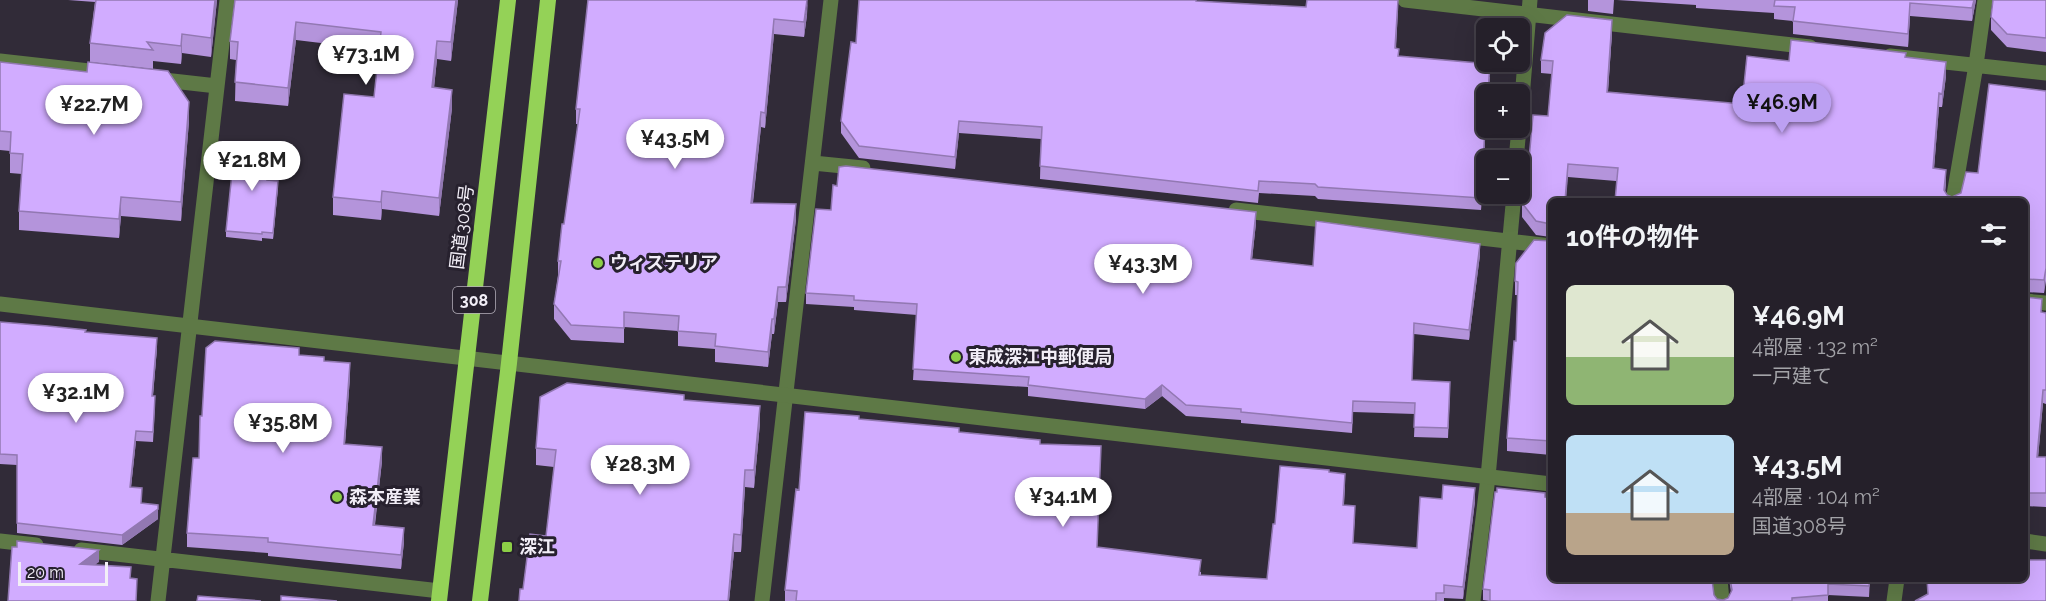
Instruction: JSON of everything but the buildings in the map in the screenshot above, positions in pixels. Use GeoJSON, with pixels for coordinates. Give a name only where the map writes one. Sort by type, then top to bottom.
{"type":"FeatureCollection","features":[{"type":"Feature","properties":{"kind":"highway","name":"国道308号"},"geometry":{"type":"LineString","coordinates":[[440,596],[508,0]]}},
{"type":"Feature","properties":{"kind":"highway","name":"308"},"geometry":{"type":"LineString","coordinates":[[480,601],[509,363],[548,0]]}},
{"type":"Feature","properties":{"kind":"street"},"geometry":{"type":"LineString","coordinates":[[158,601],[227,0]]}},
{"type":"Feature","properties":{"kind":"street"},"geometry":{"type":"LineString","coordinates":[[762,601],[831,0]]}},
{"type":"Feature","properties":{"kind":"street"},"geometry":{"type":"LineString","coordinates":[[1405,0],[1529,8],[1823,48]]}},
{"type":"Feature","properties":{"kind":"street"},"geometry":{"type":"LineString","coordinates":[[1954,198],[1985,0]]}},
{"type":"Feature","properties":{"kind":"street"},"geometry":{"type":"LineString","coordinates":[[1523,84],[1529,8]]}},
{"type":"Feature","properties":{"kind":"street"},"geometry":{"type":"LineString","coordinates":[[1870,53],[2046,73]]}},
{"type":"Feature","properties":{"kind":"street"},"geometry":{"type":"LineString","coordinates":[[0,61],[217,86]]}},
{"type":"Feature","properties":{"kind":"street"},"geometry":{"type":"LineString","coordinates":[[813,163],[875,169]]}},
{"type":"Feature","properties":{"kind":"street"},"geometry":{"type":"LineString","coordinates":[[1473,601],[1488,477],[1513,204]]}},
{"type":"Feature","properties":{"kind":"street"},"geometry":{"type":"LineString","coordinates":[[1216,208],[1548,246]]}},
{"type":"Feature","properties":{"kind":"street"},"geometry":{"type":"LineString","coordinates":[[2028,301],[2046,303]]}},
{"type":"Feature","properties":{"kind":"street"},"geometry":{"type":"LineString","coordinates":[[0,304],[1548,484]]}},
{"type":"Feature","properties":{"kind":"street"},"geometry":{"type":"LineString","coordinates":[[0,541],[162,559],[440,596]]}},
{"type":"Feature","properties":{"kind":"street"},"geometry":{"type":"LineString","coordinates":[[2028,541],[2046,544]]}},
{"type":"Feature","properties":{"kind":"street"},"geometry":{"type":"LineString","coordinates":[[1720,582],[1722,601]]}},
{"type":"Feature","properties":{"kind":"street"},"geometry":{"type":"LineString","coordinates":[[1894,601],[1897,582]]}},
{"type":"Feature","properties":{"kind":"place","name":"ウィステリア"},"geometry":{"type":"Point","coordinates":[598,263]}},
{"type":"Feature","properties":{"kind":"place","name":"東成深江中郵便局"},"geometry":{"type":"Point","coordinates":[956,357]}},
{"type":"Feature","properties":{"kind":"place","name":"森本産業"},"geometry":{"type":"Point","coordinates":[337,497]}},
{"type":"Feature","properties":{"kind":"place","name":"深江"},"geometry":{"type":"Point","coordinates":[507,547]}}]}
